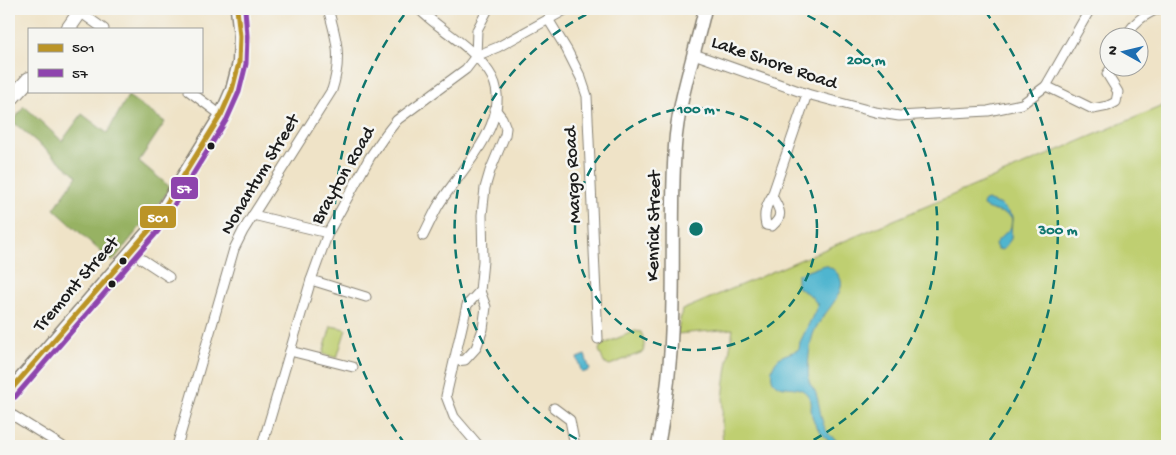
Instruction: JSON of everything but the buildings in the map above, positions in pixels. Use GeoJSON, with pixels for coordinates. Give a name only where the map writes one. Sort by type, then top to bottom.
{"type":"FeatureCollection","features":[{"type":"Feature","properties":{"kind":"main road","name":"Tremont Street"},"geometry":{"type":"LineString","coordinates":[[9,392],[131,252],[161,214],[221,115],[232,90],[239,63],[240,36],[237,9]]}},
{"type":"Feature","properties":{"kind":"main road","name":"Kenrick Street"},"geometry":{"type":"LineString","coordinates":[[658,446],[667,386],[672,323],[675,145],[678,118],[705,9]]}},
{"type":"Feature","properties":{"kind":"main road"},"geometry":{"type":"LineString","coordinates":[[69,28],[81,10]]}},
{"type":"Feature","properties":{"kind":"main road"},"geometry":{"type":"LineString","coordinates":[[9,101],[28,80]]}},
{"type":"Feature","properties":{"kind":"street","name":"Nonantum Street"},"geometry":{"type":"LineString","coordinates":[[177,446],[234,249],[253,215],[332,90],[338,67],[338,54],[337,40],[328,9]]}},
{"type":"Feature","properties":{"kind":"street"},"geometry":{"type":"LineString","coordinates":[[419,9],[476,56],[489,71],[496,83],[497,99],[488,132],[478,151],[438,206],[423,236]]}},
{"type":"Feature","properties":{"kind":"street"},"geometry":{"type":"LineString","coordinates":[[476,56],[477,30],[488,9]]}},
{"type":"Feature","properties":{"kind":"street","name":"Brayton Road"},"geometry":{"type":"LineString","coordinates":[[262,446],[311,280],[328,233],[370,157],[398,120],[466,68],[476,56],[498,48],[567,9]]}},
{"type":"Feature","properties":{"kind":"street","name":"Lake Shore Road"},"geometry":{"type":"LineString","coordinates":[[694,54],[807,94],[875,112],[899,116],[988,111],[1022,104],[1046,86],[1090,9]]}},
{"type":"Feature","properties":{"kind":"street"},"geometry":{"type":"LineString","coordinates":[[1131,28],[1142,16],[1158,9]]}},
{"type":"Feature","properties":{"kind":"street"},"geometry":{"type":"LineString","coordinates":[[81,10],[103,28]]}},
{"type":"Feature","properties":{"kind":"street","name":"Margo Road"},"geometry":{"type":"LineString","coordinates":[[548,19],[581,78],[587,96],[598,339]]}},
{"type":"Feature","properties":{"kind":"street"},"geometry":{"type":"LineString","coordinates":[[1046,86],[1093,109],[1116,102],[1118,92],[1109,78]]}},
{"type":"Feature","properties":{"kind":"street"},"geometry":{"type":"LineString","coordinates":[[190,92],[221,115]]}},
{"type":"Feature","properties":{"kind":"street"},"geometry":{"type":"LineString","coordinates":[[772,196],[807,94]]}},
{"type":"Feature","properties":{"kind":"street"},"geometry":{"type":"LineString","coordinates":[[455,361],[465,360],[476,348],[483,329],[486,307],[480,291],[483,261],[482,216],[485,188],[506,128],[502,118],[495,109]]}},
{"type":"Feature","properties":{"kind":"street"},"geometry":{"type":"LineString","coordinates":[[253,215],[328,233]]}},
{"type":"Feature","properties":{"kind":"street"},"geometry":{"type":"LineString","coordinates":[[131,252],[169,277]]}},
{"type":"Feature","properties":{"kind":"street"},"geometry":{"type":"LineString","coordinates":[[311,280],[366,297]]}},
{"type":"Feature","properties":{"kind":"street"},"geometry":{"type":"LineString","coordinates":[[478,446],[454,417],[446,396],[467,305],[480,291]]}},
{"type":"Feature","properties":{"kind":"street"},"geometry":{"type":"LineString","coordinates":[[290,351],[353,367]]}},
{"type":"Feature","properties":{"kind":"street"},"geometry":{"type":"LineString","coordinates":[[554,408],[570,420],[575,446]]}},
{"type":"Feature","properties":{"kind":"street"},"geometry":{"type":"LineString","coordinates":[[9,413],[62,446]]}},
{"type":"Feature","properties":{"kind":"green space"},"geometry":{"type":"Polygon","coordinates":[[[128,96],[165,122],[139,161],[171,188],[112,262],[54,209],[77,176],[13,122],[24,106],[62,141],[82,114],[107,133],[128,96]]]}},
{"type":"Feature","properties":{"kind":"green space"},"geometry":{"type":"Polygon","coordinates":[[[1167,104],[1167,446],[723,446],[723,402],[733,329],[677,334],[682,310],[1167,104]]]}},
{"type":"Feature","properties":{"kind":"green space"},"geometry":{"type":"Polygon","coordinates":[[[331,326],[346,329],[337,358],[323,354],[331,326]]]}},
{"type":"Feature","properties":{"kind":"green space"},"geometry":{"type":"Polygon","coordinates":[[[635,331],[641,332],[644,344],[643,352],[610,365],[604,363],[599,350],[601,345],[635,331]]]}},
{"type":"Feature","properties":{"kind":"water"},"geometry":{"type":"Polygon","coordinates":[[[987,200],[1001,205],[1012,218],[983,206],[984,201],[987,200]]]}},
{"type":"Feature","properties":{"kind":"water"},"geometry":{"type":"Polygon","coordinates":[[[1012,219],[1011,239],[1003,250],[997,249],[995,244],[1011,227],[1012,219]]]}},
{"type":"Feature","properties":{"kind":"water"},"geometry":{"type":"Polygon","coordinates":[[[824,265],[837,273],[841,279],[841,287],[812,337],[808,370],[809,381],[817,396],[822,419],[829,434],[848,446],[828,446],[828,440],[815,424],[811,402],[807,394],[803,390],[780,386],[772,378],[773,368],[778,359],[799,349],[800,342],[818,305],[811,296],[797,287],[797,275],[824,265]]]}},
{"type":"Feature","properties":{"kind":"water"},"geometry":{"type":"Polygon","coordinates":[[[585,355],[590,370],[582,373],[577,358],[585,355]]]}},
{"type":"Feature","properties":{"kind":"transit line","name":"501"},"geometry":{"type":"LineString","coordinates":[[9,392],[152,227],[221,115],[232,90],[239,63],[240,36],[237,9]]}},
{"type":"Feature","properties":{"kind":"transit line","name":"57"},"geometry":{"type":"LineString","coordinates":[[15,397],[158,231],[227,119],[239,92],[246,64],[247,36],[245,9]]}}]}
